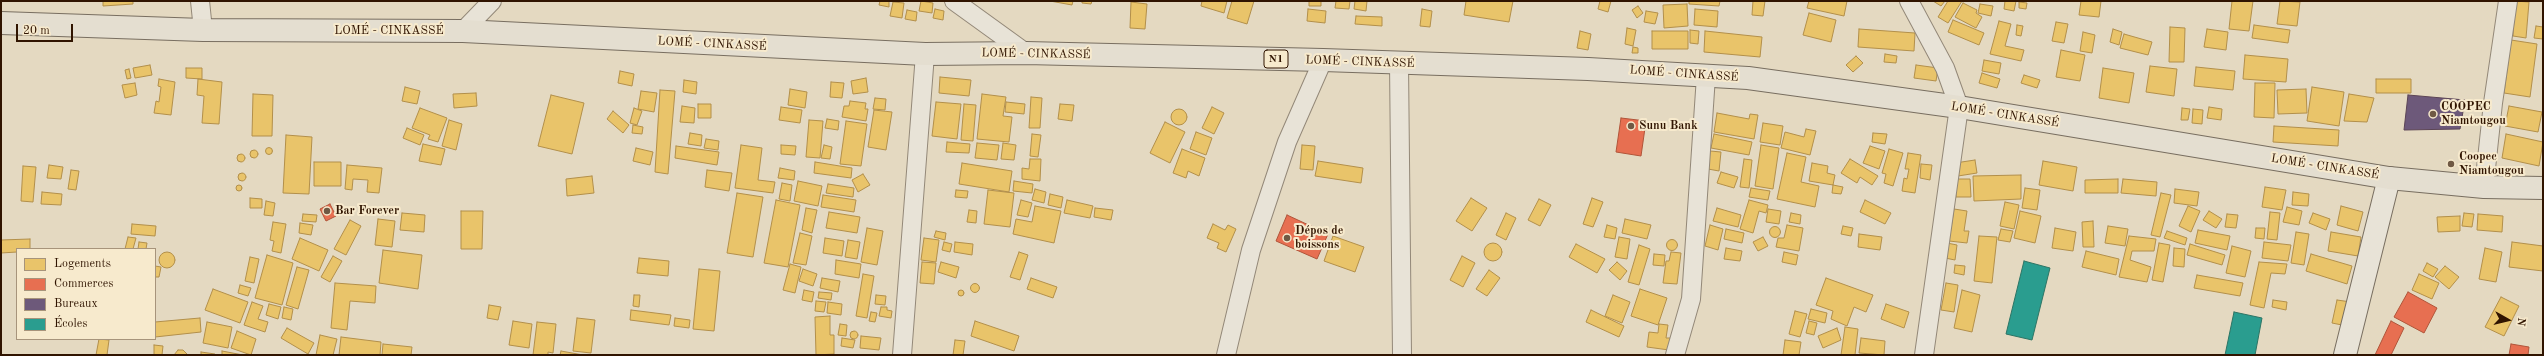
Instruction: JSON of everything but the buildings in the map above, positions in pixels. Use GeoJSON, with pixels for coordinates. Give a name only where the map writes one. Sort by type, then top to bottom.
{"type":"FeatureCollection","features":[{"type":"Feature","properties":{"kind":"highway","name":"LOMÉ - CINKASSÉ"},"geometry":{"type":"LineString","coordinates":[[1,23],[203,30],[463,31],[925,54],[1026,53],[1323,60],[1588,69],[1748,78],[1959,107],[2389,178],[2484,187],[2543,188]]}},
{"type":"Feature","properties":{"kind":"main road"},"geometry":{"type":"LineString","coordinates":[[2345,355],[2389,178]]}},
{"type":"Feature","properties":{"kind":"street"},"geometry":{"type":"LineString","coordinates":[[200,1],[203,30]]}},
{"type":"Feature","properties":{"kind":"street"},"geometry":{"type":"LineString","coordinates":[[463,31],[492,1]]}},
{"type":"Feature","properties":{"kind":"street"},"geometry":{"type":"LineString","coordinates":[[954,1],[1026,53]]}},
{"type":"Feature","properties":{"kind":"street"},"geometry":{"type":"LineString","coordinates":[[1909,1],[1945,68],[1959,107],[1924,355]]}},
{"type":"Feature","properties":{"kind":"street"},"geometry":{"type":"LineString","coordinates":[[2484,187],[2493,103],[2508,1]]}},
{"type":"Feature","properties":{"kind":"street"},"geometry":{"type":"LineString","coordinates":[[902,355],[925,54]]}},
{"type":"Feature","properties":{"kind":"street"},"geometry":{"type":"LineString","coordinates":[[1226,355],[1251,250],[1287,142],[1323,60]]}},
{"type":"Feature","properties":{"kind":"street"},"geometry":{"type":"LineString","coordinates":[[1399,63],[1402,355]]}},
{"type":"Feature","properties":{"kind":"street"},"geometry":{"type":"LineString","coordinates":[[1675,355],[1691,299],[1706,76]]}},
{"type":"Feature","properties":{"kind":"place","name":"COOPEC Niamtougou"},"geometry":{"type":"Point","coordinates":[2433,114]}},
{"type":"Feature","properties":{"kind":"place","name":"Sunu Bank"},"geometry":{"type":"Point","coordinates":[1631,126]}},
{"type":"Feature","properties":{"kind":"place","name":"Coopec Niamtougou"},"geometry":{"type":"Point","coordinates":[2451,164]}},
{"type":"Feature","properties":{"kind":"place","name":"Bar Forever"},"geometry":{"type":"Point","coordinates":[327,211]}},
{"type":"Feature","properties":{"kind":"place","name":"Dépos de boissons"},"geometry":{"type":"Point","coordinates":[1287,238]}}]}
